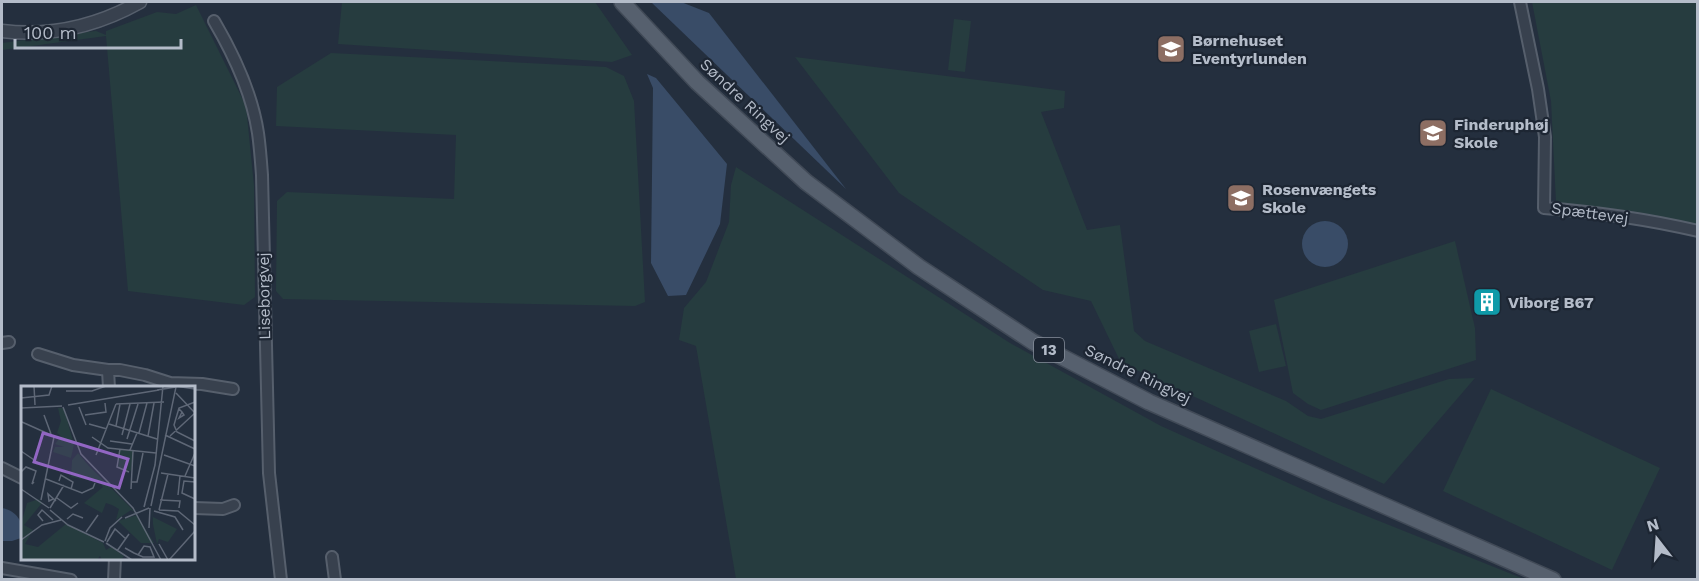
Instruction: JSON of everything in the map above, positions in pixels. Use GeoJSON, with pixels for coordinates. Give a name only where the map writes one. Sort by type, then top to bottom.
{"type":"FeatureCollection","features":[{"type":"Feature","properties":{"kind":"main road","name":"Søndre Ringvej"},"geometry":{"type":"LineString","coordinates":[[622,2],[697,82],[806,182],[919,267],[1033,342],[1149,402],[1553,579]]}},
{"type":"Feature","properties":{"kind":"street"},"geometry":{"type":"LineString","coordinates":[[2,31],[51,32],[82,27],[117,15],[140,2]]}},
{"type":"Feature","properties":{"kind":"street","name":"Spættevej"},"geometry":{"type":"LineString","coordinates":[[1520,2],[1538,89],[1545,137],[1544,208],[1675,225],[1698,231]]}},
{"type":"Feature","properties":{"kind":"street","name":"Liseborgvej"},"geometry":{"type":"LineString","coordinates":[[214,21],[232,51],[247,90],[258,131],[262,175],[268,473],[281,579]]}},
{"type":"Feature","properties":{"kind":"street"},"geometry":{"type":"LineString","coordinates":[[38,354],[73,365],[120,370],[170,383],[202,384],[233,389]]}},
{"type":"Feature","properties":{"kind":"street"},"geometry":{"type":"LineString","coordinates":[[108,370],[109,386]]}},
{"type":"Feature","properties":{"kind":"street"},"geometry":{"type":"LineString","coordinates":[[2,468],[21,478]]}},
{"type":"Feature","properties":{"kind":"street"},"geometry":{"type":"LineString","coordinates":[[195,508],[223,509],[234,505]]}},
{"type":"Feature","properties":{"kind":"street"},"geometry":{"type":"LineString","coordinates":[[332,557],[335,579]]}},
{"type":"Feature","properties":{"kind":"street"},"geometry":{"type":"LineString","coordinates":[[114,579],[116,560]]}},
{"type":"Feature","properties":{"kind":"street"},"geometry":{"type":"LineString","coordinates":[[2,568],[71,579]]}},
{"type":"Feature","properties":{"kind":"green space"},"geometry":{"type":"Polygon","coordinates":[[[342,2],[595,2],[632,55],[612,62],[338,44],[342,2]]]}},
{"type":"Feature","properties":{"kind":"green space"},"geometry":{"type":"Polygon","coordinates":[[[1532,2],[1697,2],[1697,225],[1556,202],[1551,101],[1532,2]]]}},
{"type":"Feature","properties":{"kind":"green space"},"geometry":{"type":"Polygon","coordinates":[[[196,5],[246,106],[254,186],[255,297],[244,305],[128,291],[106,36],[2,50],[2,43],[96,31],[106,35],[106,31],[157,12],[176,14],[196,5]]]}},
{"type":"Feature","properties":{"kind":"green space"},"geometry":{"type":"Polygon","coordinates":[[[954,19],[971,21],[965,72],[948,70],[954,19]]]}},
{"type":"Feature","properties":{"kind":"green space"},"geometry":{"type":"Polygon","coordinates":[[[331,53],[606,67],[624,76],[634,101],[645,302],[635,306],[283,299],[276,291],[277,201],[287,192],[454,199],[456,135],[276,126],[277,87],[331,53]]]}},
{"type":"Feature","properties":{"kind":"green space"},"geometry":{"type":"Polygon","coordinates":[[[795,57],[1065,91],[1064,108],[1041,112],[1087,230],[1120,225],[1134,331],[1145,341],[1286,401],[1308,416],[1321,419],[1449,379],[1475,378],[1384,484],[1121,363],[1091,301],[1043,290],[899,193],[795,57]]]}},
{"type":"Feature","properties":{"kind":"green space"},"geometry":{"type":"Polygon","coordinates":[[[736,167],[1010,343],[1161,426],[1324,499],[1524,579],[736,579],[696,346],[679,340],[684,308],[706,282],[729,222],[731,185],[736,167]]]}},
{"type":"Feature","properties":{"kind":"green space"},"geometry":{"type":"Polygon","coordinates":[[[1455,241],[1475,328],[1476,360],[1321,410],[1293,393],[1274,300],[1455,241]]]}},
{"type":"Feature","properties":{"kind":"green space"},"geometry":{"type":"Polygon","coordinates":[[[1276,324],[1286,366],[1259,372],[1249,331],[1276,324]]]}},
{"type":"Feature","properties":{"kind":"green space"},"geometry":{"type":"Polygon","coordinates":[[[1491,389],[1660,468],[1612,570],[1443,491],[1491,389]]]}},
{"type":"Feature","properties":{"kind":"water"},"geometry":{"type":"Polygon","coordinates":[[[681,2],[709,13],[846,189],[652,3],[681,2]]]}},
{"type":"Feature","properties":{"kind":"water"},"geometry":{"type":"Polygon","coordinates":[[[647,74],[656,78],[727,164],[720,224],[686,295],[668,296],[651,263],[653,88],[647,74]]]}},
{"type":"Feature","properties":{"kind":"water"},"geometry":{"type":"Polygon","coordinates":[[[1325,221],[1341,228],[1348,244],[1341,260],[1325,267],[1309,260],[1302,244],[1309,228],[1325,221]]]}},
{"type":"Feature","properties":{"kind":"water"},"geometry":{"type":"Polygon","coordinates":[[[2,508],[19,518],[21,538],[2,541],[2,508]]]}},
{"type":"Feature","properties":{"kind":"place","name":"Børnehuset Eventyrlunden"},"geometry":{"type":"Point","coordinates":[1171,49]}},
{"type":"Feature","properties":{"kind":"place","name":"Finderuphøj Skole"},"geometry":{"type":"Point","coordinates":[1433,133]}},
{"type":"Feature","properties":{"kind":"place","name":"Rosenvængets Skole"},"geometry":{"type":"Point","coordinates":[1241,198]}},
{"type":"Feature","properties":{"kind":"place","name":"Viborg B67"},"geometry":{"type":"Point","coordinates":[1487,302]}}]}
